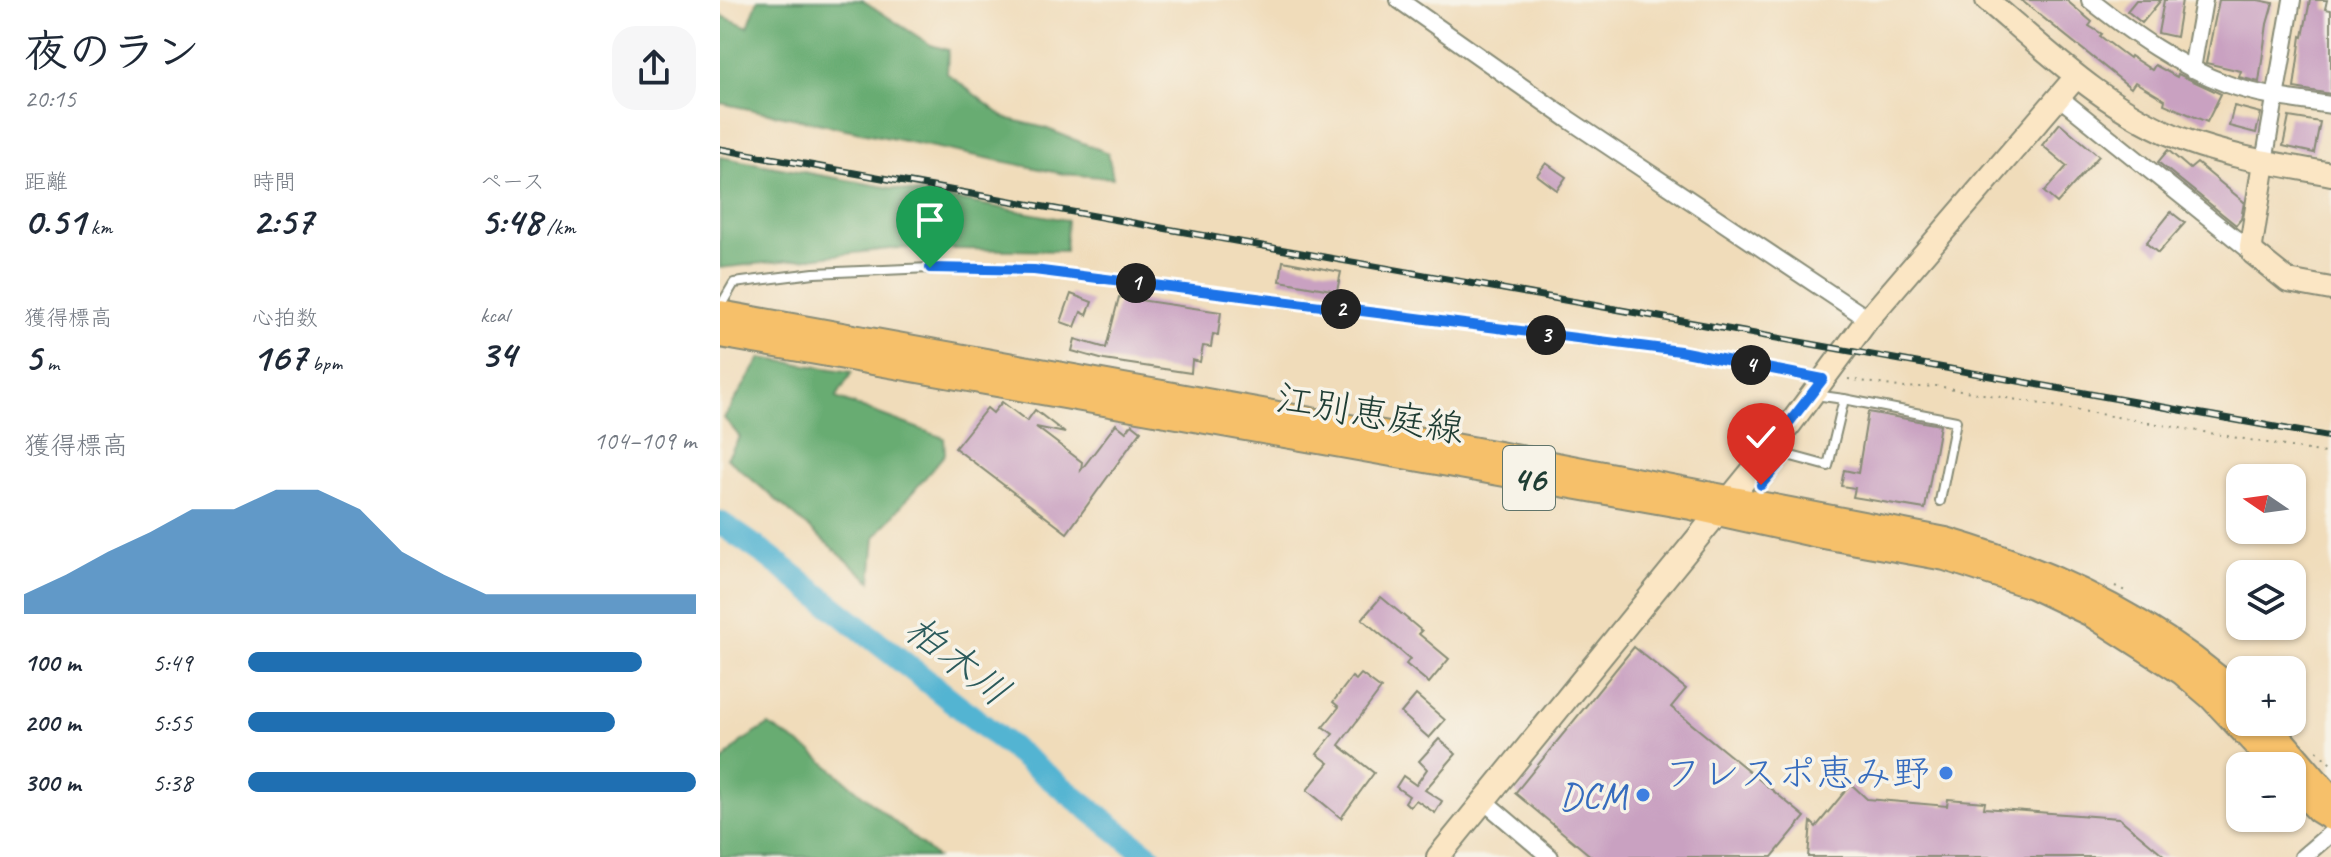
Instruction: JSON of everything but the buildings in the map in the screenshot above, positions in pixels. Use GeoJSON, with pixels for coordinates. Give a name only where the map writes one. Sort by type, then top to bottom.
{"type":"FeatureCollection","features":[{"type":"Feature","properties":{"kind":"main road","name":"江別恵庭線"},"geometry":{"type":"LineString","coordinates":[[720,310],[1724,506],[1829,537],[1945,558],[2032,586],[2089,613],[2183,673],[2210,696],[2263,752]]}},
{"type":"Feature","properties":{"kind":"main road","name":"江別恵庭線"},"geometry":{"type":"LineString","coordinates":[[720,335],[1724,506],[1946,540],[2020,564],[2096,596],[2181,648],[2226,685]]}},
{"type":"Feature","properties":{"kind":"main road"},"geometry":{"type":"LineString","coordinates":[[2278,736],[2331,798]]}},
{"type":"Feature","properties":{"kind":"main road"},"geometry":{"type":"LineString","coordinates":[[2306,798],[2331,818]]}},
{"type":"Feature","properties":{"kind":"street"},"geometry":{"type":"LineString","coordinates":[[1399,0],[1568,119],[1868,319]]}},
{"type":"Feature","properties":{"kind":"street"},"geometry":{"type":"LineString","coordinates":[[1987,0],[2076,77],[2115,105],[2186,141],[2264,162],[2331,174]]}},
{"type":"Feature","properties":{"kind":"street"},"geometry":{"type":"LineString","coordinates":[[2090,0],[2140,40],[2192,69],[2229,85],[2331,105]]}},
{"type":"Feature","properties":{"kind":"street"},"geometry":{"type":"LineString","coordinates":[[2192,69],[2204,0]]}},
{"type":"Feature","properties":{"kind":"street"},"geometry":{"type":"LineString","coordinates":[[2253,253],[2251,246],[2292,0]]}},
{"type":"Feature","properties":{"kind":"street"},"geometry":{"type":"LineString","coordinates":[[1438,857],[1768,450],[1822,390],[1868,319],[2076,77]]}},
{"type":"Feature","properties":{"kind":"street"},"geometry":{"type":"LineString","coordinates":[[2060,98],[2288,281],[2331,289]]}},
{"type":"Feature","properties":{"kind":"street"},"geometry":{"type":"LineString","coordinates":[[1484,801],[1550,857]]}},
{"type":"Feature","properties":{"kind":"street"},"geometry":{"type":"LineString","coordinates":[[2303,857],[2331,833]]}},
{"type":"Feature","properties":{"kind":"lane"},"geometry":{"type":"LineString","coordinates":[[720,310],[734,283],[814,273],[930,268],[1034,270],[1680,351],[1822,390],[1844,399],[1956,421],[1940,501]]}},
{"type":"Feature","properties":{"kind":"lane"},"geometry":{"type":"LineString","coordinates":[[1768,450],[1828,466],[1844,399]]}},
{"type":"Feature","properties":{"kind":"path"},"geometry":{"type":"LineString","coordinates":[[1822,390],[1847,379],[1905,388],[1937,386],[2331,454]]}},
{"type":"Feature","properties":{"kind":"green space"},"geometry":{"type":"Polygon","coordinates":[[[758,0],[862,0],[931,45],[948,50],[947,73],[1005,118],[1045,128],[1108,153],[1113,178],[1064,174],[720,103],[720,15],[748,27],[758,0]]]}},
{"type":"Feature","properties":{"kind":"green space"},"geometry":{"type":"Polygon","coordinates":[[[720,157],[1067,220],[1065,251],[899,248],[720,268],[720,157]]]}},
{"type":"Feature","properties":{"kind":"green space"},"geometry":{"type":"Polygon","coordinates":[[[761,358],[852,372],[836,398],[944,438],[945,454],[875,537],[871,581],[727,458],[740,437],[724,418],[761,358]]]}},
{"type":"Feature","properties":{"kind":"green space"},"geometry":{"type":"Polygon","coordinates":[[[769,725],[812,752],[936,857],[720,857],[720,764],[741,742],[769,725]]]}},
{"type":"Feature","properties":{"kind":"waterway","name":"柏木川"},"geometry":{"type":"LineString","coordinates":[[720,523],[767,555],[1150,857]]}},
{"type":"Feature","properties":{"kind":"railway"},"geometry":{"type":"LineString","coordinates":[[720,149],[2331,437]]}},
{"type":"Feature","properties":{"kind":"place","name":"フレスポ恵み野"},"geometry":{"type":"Point","coordinates":[1946,773]}},
{"type":"Feature","properties":{"kind":"place","name":"DCM"},"geometry":{"type":"Point","coordinates":[1643,795]}},
{"type":"Feature","properties":{"kind":"route"},"geometry":{"type":"LineString","coordinates":[[930,268],[1034,270],[1680,351],[1823,379],[1768,450],[1786,455],[1761,485]]}}]}
